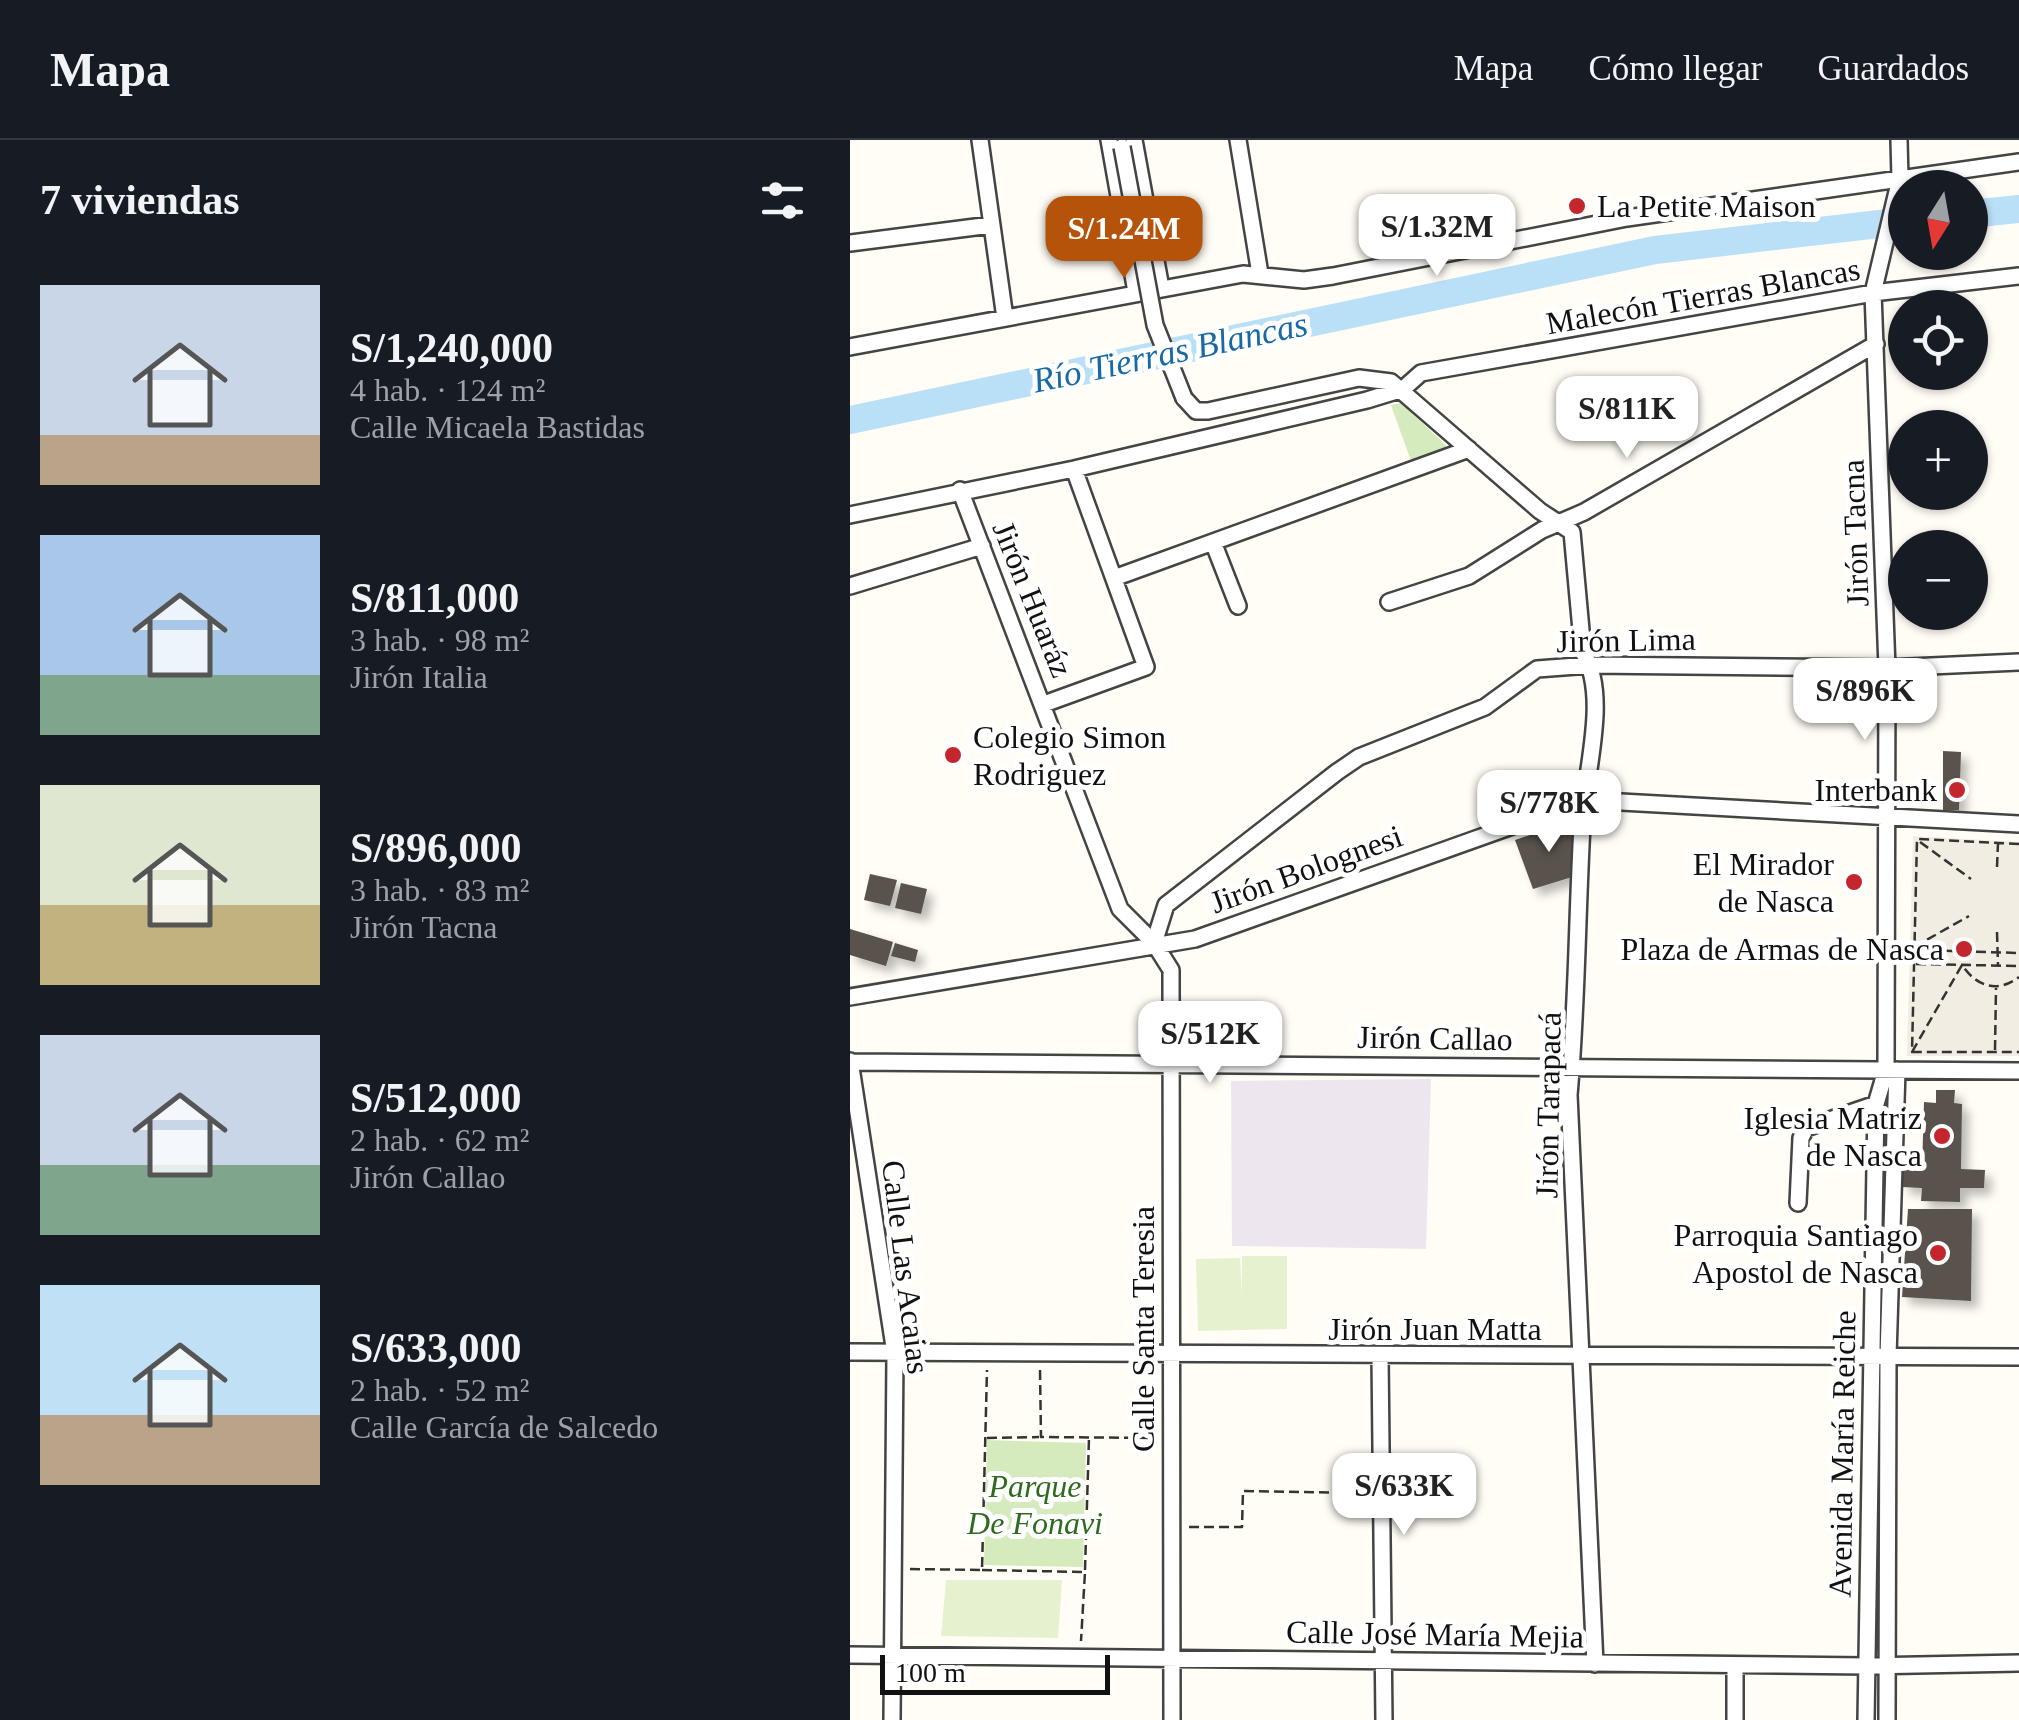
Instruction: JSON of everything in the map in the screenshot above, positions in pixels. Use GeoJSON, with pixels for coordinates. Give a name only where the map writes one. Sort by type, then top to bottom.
{"type":"FeatureCollection","features":[{"type":"Feature","properties":{"kind":"street"},"geometry":{"type":"LineString","coordinates":[[980,140],[1005,318]]}},
{"type":"Feature","properties":{"kind":"street"},"geometry":{"type":"LineString","coordinates":[[1238,140],[1260,274]]}},
{"type":"Feature","properties":{"kind":"street","name":"Jirón Tacna"},"geometry":{"type":"LineString","coordinates":[[1899,140],[1900,170]]}},
{"type":"Feature","properties":{"kind":"street"},"geometry":{"type":"LineString","coordinates":[[1122,142],[1160,288]]}},
{"type":"Feature","properties":{"kind":"street"},"geometry":{"type":"LineString","coordinates":[[1122,142],[1136,292]]}},
{"type":"Feature","properties":{"kind":"street"},"geometry":{"type":"LineString","coordinates":[[1122,142],[1155,324],[1184,398],[1196,411],[1375,378],[1403,388],[1560,523]]}},
{"type":"Feature","properties":{"kind":"street"},"geometry":{"type":"LineString","coordinates":[[1966,170],[2019,162]]}},
{"type":"Feature","properties":{"kind":"street"},"geometry":{"type":"LineString","coordinates":[[850,347],[1160,288],[1260,274],[1304,280],[1334,276],[1627,218],[1888,182]]}},
{"type":"Feature","properties":{"kind":"street"},"geometry":{"type":"LineString","coordinates":[[850,243],[991,225]]}},
{"type":"Feature","properties":{"kind":"street","name":"Jirón Tacna"},"geometry":{"type":"LineString","coordinates":[[1888,231],[1873,294],[1887,668],[1891,1070]]}},
{"type":"Feature","properties":{"kind":"street","name":"Malecón Tierras Blancas"},"geometry":{"type":"LineString","coordinates":[[850,515],[1074,469],[1403,388],[1421,373],[1873,294],[2019,276]]}},
{"type":"Feature","properties":{"kind":"street"},"geometry":{"type":"LineString","coordinates":[[1389,602],[1470,576],[1876,344]]}},
{"type":"Feature","properties":{"kind":"street"},"geometry":{"type":"LineString","coordinates":[[1114,578],[1469,448]]}},
{"type":"Feature","properties":{"kind":"street"},"geometry":{"type":"LineString","coordinates":[[1044,704],[1146,667],[1074,469]]}},
{"type":"Feature","properties":{"kind":"street","name":"Jirón Huaráz"},"geometry":{"type":"LineString","coordinates":[[960,490],[1120,909],[1154,943]]}},
{"type":"Feature","properties":{"kind":"street","name":"Jirón Tarapacá"},"geometry":{"type":"LineString","coordinates":[[1560,523],[1572,532],[1582,652],[1590,664],[1591,770],[1586,800],[1572,1066],[1580,1357],[1595,1664]]}},
{"type":"Feature","properties":{"kind":"street"},"geometry":{"type":"LineString","coordinates":[[1213,542],[1238,606]]}},
{"type":"Feature","properties":{"kind":"street"},"geometry":{"type":"LineString","coordinates":[[850,586],[982,546]]}},
{"type":"Feature","properties":{"kind":"street","name":"Jirón Lima"},"geometry":{"type":"LineString","coordinates":[[1154,943],[1166,905],[1359,757],[1485,706],[1537,669],[1590,664],[1887,668],[2019,662]]}},
{"type":"Feature","properties":{"kind":"street","name":"Jirón Bolognesi"},"geometry":{"type":"LineString","coordinates":[[850,996],[1194,939],[1586,800],[2019,824]]}},
{"type":"Feature","properties":{"kind":"street","name":"Calle Santa Teresia"},"geometry":{"type":"LineString","coordinates":[[1154,943],[1171,970],[1168,1063],[1172,1720]]}},
{"type":"Feature","properties":{"kind":"street","name":"Jirón Callao"},"geometry":{"type":"LineString","coordinates":[[850,1062],[2019,1072]]}},
{"type":"Feature","properties":{"kind":"street","name":"Calle Las Acaias"},"geometry":{"type":"LineString","coordinates":[[850,1062],[895,1353],[892,1720]]}},
{"type":"Feature","properties":{"kind":"street","name":"Avenida María Reiche"},"geometry":{"type":"LineString","coordinates":[[1866,1720],[1876,1104],[1891,1070]]}},
{"type":"Feature","properties":{"kind":"street","name":"Avenida María Reiche"},"geometry":{"type":"LineString","coordinates":[[1887,1720],[1891,1070]]}},
{"type":"Feature","properties":{"kind":"street"},"geometry":{"type":"LineString","coordinates":[[1798,1204],[1801,1138],[1806,1128],[1876,1104]]}},
{"type":"Feature","properties":{"kind":"street","name":"Jirón Juan Matta"},"geometry":{"type":"LineString","coordinates":[[850,1352],[2019,1357]]}},
{"type":"Feature","properties":{"kind":"street"},"geometry":{"type":"LineString","coordinates":[[1380,1356],[1384,1720]]}},
{"type":"Feature","properties":{"kind":"street","name":"Calle José María Mejia"},"geometry":{"type":"LineString","coordinates":[[850,1654],[1595,1664],[2019,1663]]}},
{"type":"Feature","properties":{"kind":"street"},"geometry":{"type":"LineString","coordinates":[[1734,1665],[1735,1720]]}},
{"type":"Feature","properties":{"kind":"path"},"geometry":{"type":"LineString","coordinates":[[1917,840],[2019,844]]}},
{"type":"Feature","properties":{"kind":"path"},"geometry":{"type":"LineString","coordinates":[[1917,840],[1972,879]]}},
{"type":"Feature","properties":{"kind":"path"},"geometry":{"type":"LineString","coordinates":[[1912,1052],[1917,840]]}},
{"type":"Feature","properties":{"kind":"path"},"geometry":{"type":"LineString","coordinates":[[1997,866],[1998,843]]}},
{"type":"Feature","properties":{"kind":"path"},"geometry":{"type":"LineString","coordinates":[[1914,949],[1969,916]]}},
{"type":"Feature","properties":{"kind":"path"},"geometry":{"type":"LineString","coordinates":[[1997,932],[1998,966]]}},
{"type":"Feature","properties":{"kind":"path"},"geometry":{"type":"LineString","coordinates":[[1914,949],[2019,953]]}},
{"type":"Feature","properties":{"kind":"path"},"geometry":{"type":"LineString","coordinates":[[1914,964],[2019,966]]}},
{"type":"Feature","properties":{"kind":"path"},"geometry":{"type":"LineString","coordinates":[[1962,965],[1979,983],[1996,987],[2019,977]]}},
{"type":"Feature","properties":{"kind":"path"},"geometry":{"type":"LineString","coordinates":[[1912,1052],[1962,965]]}},
{"type":"Feature","properties":{"kind":"path"},"geometry":{"type":"LineString","coordinates":[[1995,1052],[1996,987]]}},
{"type":"Feature","properties":{"kind":"path"},"geometry":{"type":"LineString","coordinates":[[1912,1052],[2019,1052]]}},
{"type":"Feature","properties":{"kind":"path"},"geometry":{"type":"LineString","coordinates":[[982,1570],[988,1354]]}},
{"type":"Feature","properties":{"kind":"path"},"geometry":{"type":"LineString","coordinates":[[1040,1354],[1041,1437]]}},
{"type":"Feature","properties":{"kind":"path"},"geometry":{"type":"LineString","coordinates":[[985,1438],[1171,1438]]}},
{"type":"Feature","properties":{"kind":"path"},"geometry":{"type":"LineString","coordinates":[[1081,1657],[1089,1438]]}},
{"type":"Feature","properties":{"kind":"path"},"geometry":{"type":"LineString","coordinates":[[1171,1527],[1242,1528],[1243,1491],[1381,1493]]}},
{"type":"Feature","properties":{"kind":"path"},"geometry":{"type":"LineString","coordinates":[[893,1568],[1085,1572]]}},
{"type":"Feature","properties":{"kind":"shaded area","name":"Plaza de Armas de Nasca"},"geometry":{"type":"Polygon","coordinates":[[[1913,836],[2019,842],[2019,1056],[1907,1056],[1913,836]]]}},
{"type":"Feature","properties":{"kind":"shaded area"},"geometry":{"type":"Polygon","coordinates":[[[1431,1079],[1426,1249],[1232,1246],[1231,1081],[1431,1079]]]}},
{"type":"Feature","properties":{"kind":"green space"},"geometry":{"type":"Polygon","coordinates":[[[1401,403],[1451,450],[1412,464],[1391,405],[1401,403]]]}},
{"type":"Feature","properties":{"kind":"green space"},"geometry":{"type":"Polygon","coordinates":[[[1242,1256],[1287,1256],[1287,1329],[1198,1331],[1196,1259],[1240,1258],[1242,1295],[1242,1256]]]}},
{"type":"Feature","properties":{"kind":"green space","name":"Parque De Fonavi"},"geometry":{"type":"Polygon","coordinates":[[[987,1440],[1086,1443],[1083,1567],[984,1565],[987,1440]]]}},
{"type":"Feature","properties":{"kind":"green space"},"geometry":{"type":"Polygon","coordinates":[[[946,1580],[1062,1580],[1058,1638],[941,1636],[946,1580]]]}},
{"type":"Feature","properties":{"kind":"building"},"geometry":{"type":"Polygon","coordinates":[[[1943,751],[1961,752],[1959,810],[1943,811],[1943,751]]]}},
{"type":"Feature","properties":{"kind":"building"},"geometry":{"type":"Polygon","coordinates":[[[1575,820],[1572,877],[1533,889],[1515,840],[1575,820]]]}},
{"type":"Feature","properties":{"kind":"building"},"geometry":{"type":"Polygon","coordinates":[[[870,874],[897,880],[890,906],[864,900],[870,874]]]}},
{"type":"Feature","properties":{"kind":"building"},"geometry":{"type":"Polygon","coordinates":[[[901,883],[927,889],[921,914],[895,908],[901,883]]]}},
{"type":"Feature","properties":{"kind":"building"},"geometry":{"type":"Polygon","coordinates":[[[850,929],[893,942],[886,966],[850,955],[850,929]]]}},
{"type":"Feature","properties":{"kind":"building"},"geometry":{"type":"Polygon","coordinates":[[[895,943],[918,950],[915,962],[891,956],[895,943]]]}},
{"type":"Feature","properties":{"kind":"building","name":"Iglesia Matriz de Nasca"},"geometry":{"type":"Polygon","coordinates":[[[1936,1090],[1955,1090],[1954,1103],[1962,1104],[1961,1169],[1985,1170],[1984,1188],[1960,1188],[1960,1202],[1921,1201],[1922,1188],[1902,1187],[1903,1169],[1922,1169],[1924,1102],[1936,1103],[1936,1090]]]}},
{"type":"Feature","properties":{"kind":"building","name":"Parroquia Santiago Apostol de Nasca"},"geometry":{"type":"Polygon","coordinates":[[[1908,1209],[1972,1209],[1971,1301],[1902,1297],[1908,1209]]]}},
{"type":"Feature","properties":{"kind":"waterway","name":"Río Tierras Blancas"},"geometry":{"type":"LineString","coordinates":[[1988,212],[2019,209]]}},
{"type":"Feature","properties":{"kind":"waterway","name":"Río Tierras Blancas"},"geometry":{"type":"LineString","coordinates":[[850,420],[1655,250],[1888,223]]}},
{"type":"Feature","properties":{"kind":"place","name":"La Petite Maison"},"geometry":{"type":"Point","coordinates":[1577,206]}},
{"type":"Feature","properties":{"kind":"place","name":"Colegio Simon Rodriguez"},"geometry":{"type":"Point","coordinates":[953,755]}},
{"type":"Feature","properties":{"kind":"place","name":"Interbank"},"geometry":{"type":"Point","coordinates":[1957,790]}},
{"type":"Feature","properties":{"kind":"place","name":"El Mirador de Nasca"},"geometry":{"type":"Point","coordinates":[1854,882]}},
{"type":"Feature","properties":{"kind":"place","name":"Plaza de Armas de Nasca"},"geometry":{"type":"Point","coordinates":[1964,949]}},
{"type":"Feature","properties":{"kind":"place","name":"Iglesia Matriz de Nasca"},"geometry":{"type":"Point","coordinates":[1942,1136]}},
{"type":"Feature","properties":{"kind":"place","name":"Parroquia Santiago Apostol de Nasca"},"geometry":{"type":"Point","coordinates":[1938,1253]}}]}
